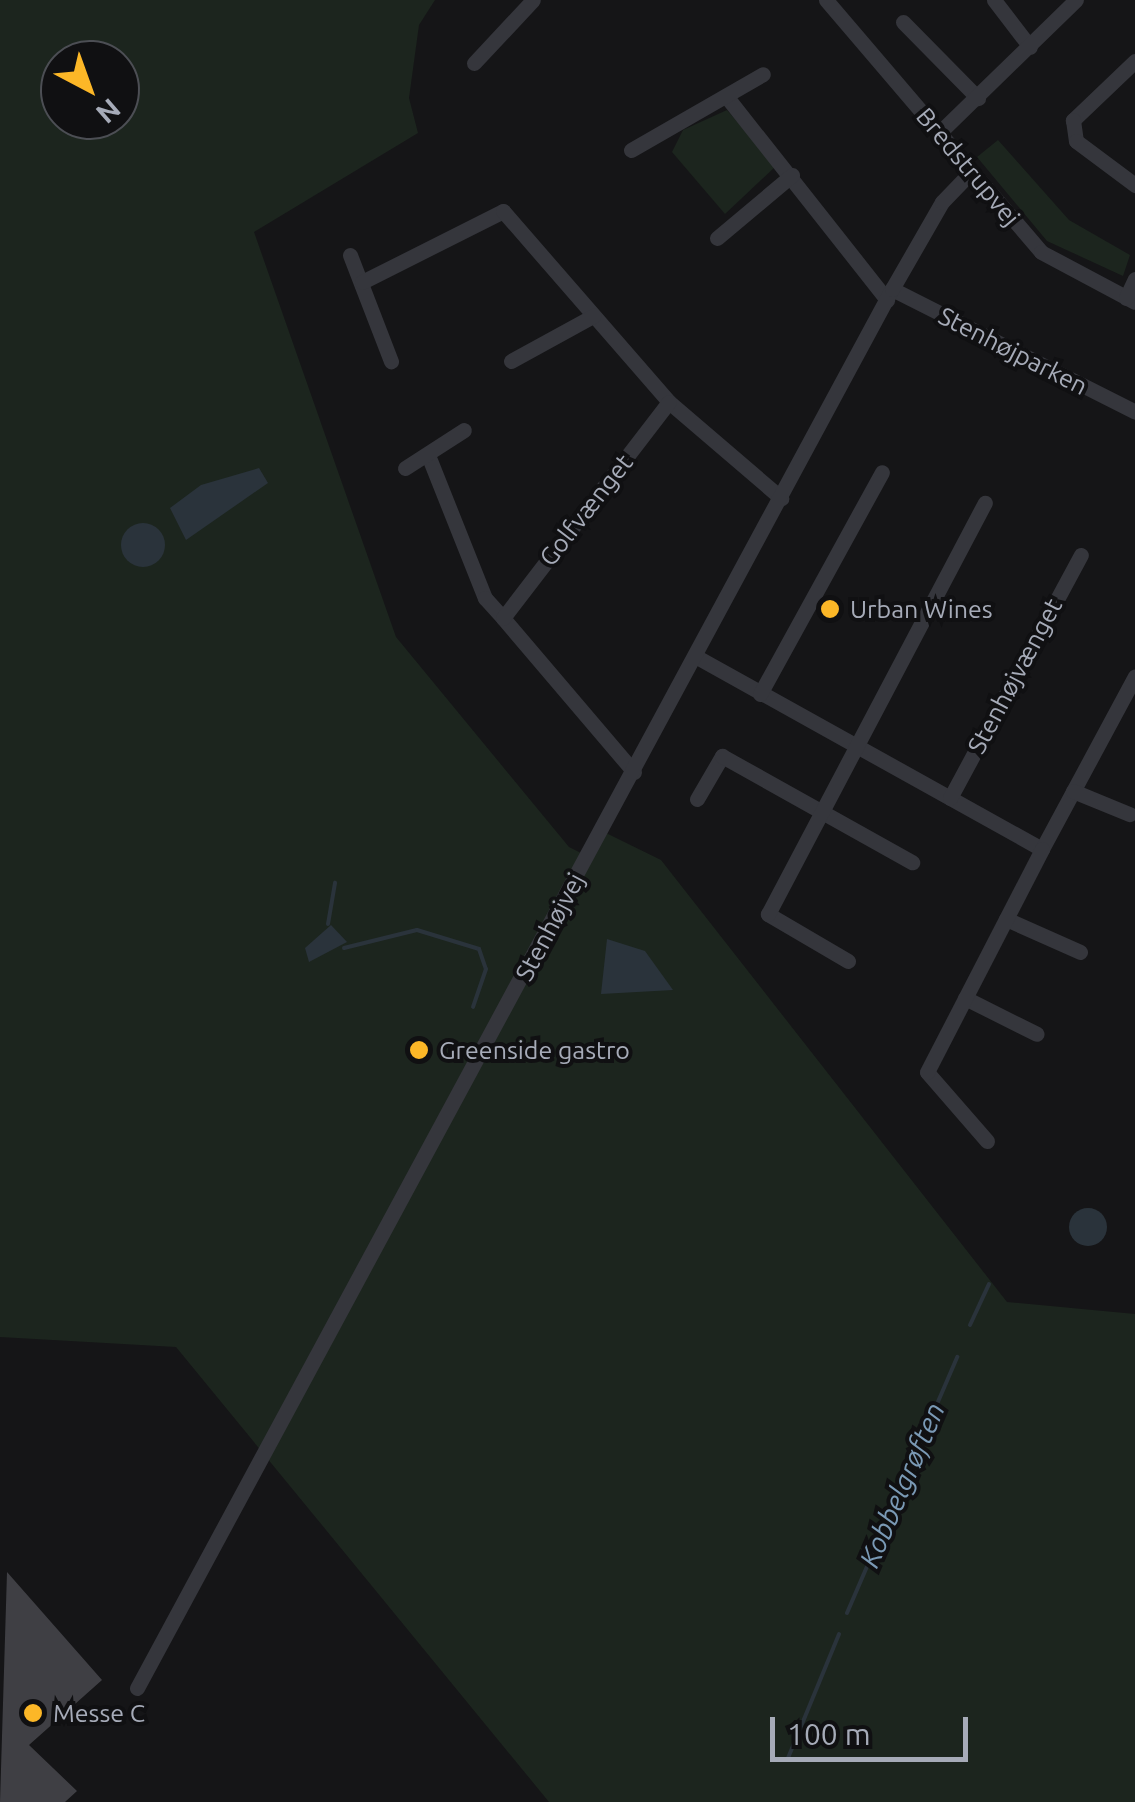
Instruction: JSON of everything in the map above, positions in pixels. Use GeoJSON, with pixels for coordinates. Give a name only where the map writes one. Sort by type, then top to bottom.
{"type":"FeatureCollection","features":[{"type":"Feature","properties":{"kind":"street"},"geometry":{"type":"LineString","coordinates":[[474,63],[533,0]]}},
{"type":"Feature","properties":{"kind":"street","name":"Bredstrupvej"},"geometry":{"type":"LineString","coordinates":[[826,0],[971,172],[1053,262],[1130,300]]}},
{"type":"Feature","properties":{"kind":"street"},"geometry":{"type":"LineString","coordinates":[[994,0],[1030,46]]}},
{"type":"Feature","properties":{"kind":"street"},"geometry":{"type":"LineString","coordinates":[[939,133],[1076,0]]}},
{"type":"Feature","properties":{"kind":"street"},"geometry":{"type":"LineString","coordinates":[[903,22],[978,98]]}},
{"type":"Feature","properties":{"kind":"street"},"geometry":{"type":"LineString","coordinates":[[1135,60],[1073,120],[1076,140],[1135,185]]}},
{"type":"Feature","properties":{"kind":"street"},"geometry":{"type":"LineString","coordinates":[[632,150],[763,74]]}},
{"type":"Feature","properties":{"kind":"street"},"geometry":{"type":"LineString","coordinates":[[726,96],[828,215],[830,238],[889,294]]}},
{"type":"Feature","properties":{"kind":"street","name":"Stenhøjvej"},"geometry":{"type":"LineString","coordinates":[[137,1688],[889,294],[971,172]]}},
{"type":"Feature","properties":{"kind":"street"},"geometry":{"type":"LineString","coordinates":[[717,238],[792,175]]}},
{"type":"Feature","properties":{"kind":"street"},"geometry":{"type":"LineString","coordinates":[[362,282],[494,208],[669,402],[781,498]]}},
{"type":"Feature","properties":{"kind":"street"},"geometry":{"type":"LineString","coordinates":[[350,255],[391,361]]}},
{"type":"Feature","properties":{"kind":"street"},"geometry":{"type":"LineString","coordinates":[[1130,300],[1135,279]]}},
{"type":"Feature","properties":{"kind":"street","name":"Stenhøjparken"},"geometry":{"type":"LineString","coordinates":[[889,294],[1135,412]]}},
{"type":"Feature","properties":{"kind":"street"},"geometry":{"type":"LineString","coordinates":[[510,361],[592,316]]}},
{"type":"Feature","properties":{"kind":"street","name":"Golfvænget"},"geometry":{"type":"LineString","coordinates":[[503,618],[669,402]]}},
{"type":"Feature","properties":{"kind":"street"},"geometry":{"type":"LineString","coordinates":[[406,468],[464,430]]}},
{"type":"Feature","properties":{"kind":"street"},"geometry":{"type":"LineString","coordinates":[[428,455],[485,598],[634,772]]}},
{"type":"Feature","properties":{"kind":"street"},"geometry":{"type":"LineString","coordinates":[[760,694],[882,472]]}},
{"type":"Feature","properties":{"kind":"street"},"geometry":{"type":"LineString","coordinates":[[848,961],[768,914],[854,745],[985,504]]}},
{"type":"Feature","properties":{"kind":"street","name":"Stenhøjvænget"},"geometry":{"type":"LineString","coordinates":[[950,798],[1080,554]]}},
{"type":"Feature","properties":{"kind":"street"},"geometry":{"type":"LineString","coordinates":[[695,656],[1042,849]]}},
{"type":"Feature","properties":{"kind":"street"},"geometry":{"type":"LineString","coordinates":[[986,1142],[926,1072],[1073,791],[1129,704],[1135,676]]}},
{"type":"Feature","properties":{"kind":"street"},"geometry":{"type":"LineString","coordinates":[[697,799],[722,756],[912,862]]}},
{"type":"Feature","properties":{"kind":"street"},"geometry":{"type":"LineString","coordinates":[[1073,791],[1129,814]]}},
{"type":"Feature","properties":{"kind":"street"},"geometry":{"type":"LineString","coordinates":[[1006,919],[1080,952]]}},
{"type":"Feature","properties":{"kind":"street"},"geometry":{"type":"LineString","coordinates":[[965,998],[1037,1034]]}},
{"type":"Feature","properties":{"kind":"shaded area"},"geometry":{"type":"Polygon","coordinates":[[[0,0],[435,0],[419,25],[409,98],[418,133],[254,232],[396,637],[569,847],[591,858],[606,833],[661,860],[1007,1302],[1135,1314],[1135,1802],[549,1802],[176,1347],[0,1337],[0,0]]]}},
{"type":"Feature","properties":{"kind":"shaded area"},"geometry":{"type":"Polygon","coordinates":[[[727,110],[776,166],[725,214],[672,152],[683,130],[727,110]]]}},
{"type":"Feature","properties":{"kind":"shaded area"},"geometry":{"type":"Polygon","coordinates":[[[998,140],[1069,220],[1130,255],[1123,276],[1047,241],[977,157],[998,140]]]}},
{"type":"Feature","properties":{"kind":"shaded area"},"geometry":{"type":"Polygon","coordinates":[[[259,468],[268,483],[186,540],[170,508],[201,485],[259,468]]]}},
{"type":"Feature","properties":{"kind":"shaded area"},"geometry":{"type":"Polygon","coordinates":[[[143,523],[158,530],[165,545],[158,560],[143,567],[128,560],[121,545],[128,530],[143,523]]]}},
{"type":"Feature","properties":{"kind":"shaded area"},"geometry":{"type":"Polygon","coordinates":[[[331,925],[347,942],[309,962],[305,948],[331,925]]]}},
{"type":"Feature","properties":{"kind":"shaded area"},"geometry":{"type":"Polygon","coordinates":[[[607,939],[645,951],[673,990],[601,994],[607,939]]]}},
{"type":"Feature","properties":{"kind":"shaded area"},"geometry":{"type":"Polygon","coordinates":[[[1088,1208],[1102,1213],[1107,1227],[1102,1241],[1088,1246],[1074,1241],[1069,1227],[1074,1213],[1088,1208]]]}},
{"type":"Feature","properties":{"kind":"building","name":"Messe C"},"geometry":{"type":"Polygon","coordinates":[[[7,1572],[102,1680],[29,1745],[77,1791],[65,1802],[0,1802],[7,1572]]]}},
{"type":"Feature","properties":{"kind":"waterway"},"geometry":{"type":"LineString","coordinates":[[328,924],[335,883]]}},
{"type":"Feature","properties":{"kind":"waterway"},"geometry":{"type":"LineString","coordinates":[[344,948],[417,930],[479,949],[486,969],[473,1007]]}},
{"type":"Feature","properties":{"kind":"waterway","name":"Kobbelgrøften"},"geometry":{"type":"LineString","coordinates":[[970,1325],[989,1284]]}},
{"type":"Feature","properties":{"kind":"waterway","name":"Kobbelgrøften"},"geometry":{"type":"LineString","coordinates":[[847,1613],[957,1357]]}},
{"type":"Feature","properties":{"kind":"waterway","name":"Kobbelgrøften"},"geometry":{"type":"LineString","coordinates":[[788,1758],[839,1634]]}},
{"type":"Feature","properties":{"kind":"place","name":"Urban Wines"},"geometry":{"type":"Point","coordinates":[830,609]}},
{"type":"Feature","properties":{"kind":"place","name":"Greenside gastro"},"geometry":{"type":"Point","coordinates":[419,1050]}},
{"type":"Feature","properties":{"kind":"place","name":"Messe C"},"geometry":{"type":"Point","coordinates":[33,1713]}}]}
